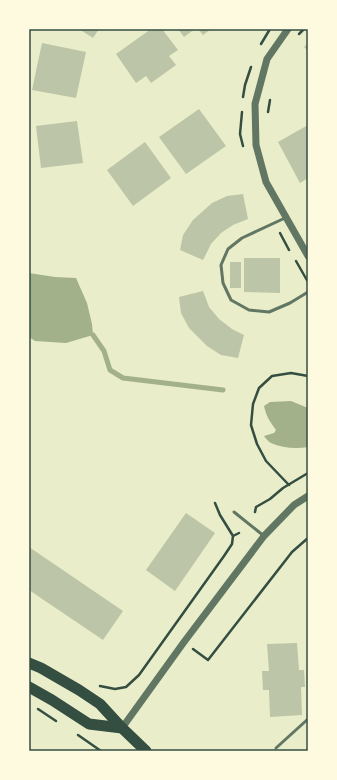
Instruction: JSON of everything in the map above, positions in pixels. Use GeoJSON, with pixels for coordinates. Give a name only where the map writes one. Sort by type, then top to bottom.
{"type":"FeatureCollection","features":[{"type":"Feature","properties":{"kind":"highway"},"geometry":{"type":"LineString","coordinates":[[29,663],[41,668],[100,704],[146,751]]}},
{"type":"Feature","properties":{"kind":"highway"},"geometry":{"type":"LineString","coordinates":[[29,687],[89,724],[122,728]]}},
{"type":"Feature","properties":{"kind":"street"},"geometry":{"type":"LineString","coordinates":[[288,29],[268,59],[255,104],[256,145],[266,182],[308,256]]}},
{"type":"Feature","properties":{"kind":"street"},"geometry":{"type":"LineString","coordinates":[[122,728],[184,642],[264,536],[294,505],[308,496]]}},
{"type":"Feature","properties":{"kind":"lane"},"geometry":{"type":"LineString","coordinates":[[286,217],[242,238],[228,249],[221,266],[223,283],[231,300],[249,310],[269,312],[290,303],[308,292]]}},
{"type":"Feature","properties":{"kind":"lane"},"geometry":{"type":"LineString","coordinates":[[234,512],[264,536]]}},
{"type":"Feature","properties":{"kind":"lane"},"geometry":{"type":"LineString","coordinates":[[276,748],[308,719]]}},
{"type":"Feature","properties":{"kind":"path"},"geometry":{"type":"LineString","coordinates":[[299,34],[304,29]]}},
{"type":"Feature","properties":{"kind":"path"},"geometry":{"type":"LineString","coordinates":[[268,112],[270,98]]}},
{"type":"Feature","properties":{"kind":"path"},"geometry":{"type":"LineString","coordinates":[[289,485],[266,461],[257,444],[251,425],[253,404],[259,388],[272,376],[291,373],[308,376]]}},
{"type":"Feature","properties":{"kind":"path"},"geometry":{"type":"LineString","coordinates":[[255,512],[256,508],[283,488],[308,473]]}},
{"type":"Feature","properties":{"kind":"path"},"geometry":{"type":"LineString","coordinates":[[97,685],[115,688],[126,687],[139,675],[232,544],[233,536],[220,515],[215,503]]}},
{"type":"Feature","properties":{"kind":"path"},"geometry":{"type":"LineString","coordinates":[[233,536],[239,533]]}},
{"type":"Feature","properties":{"kind":"path"},"geometry":{"type":"LineString","coordinates":[[200,655],[208,660],[292,552],[308,538]]}},
{"type":"Feature","properties":{"kind":"path"},"geometry":{"type":"LineString","coordinates":[[170,632],[175,635]]}},
{"type":"Feature","properties":{"kind":"path"},"geometry":{"type":"LineString","coordinates":[[36,708],[61,724]]}},
{"type":"Feature","properties":{"kind":"path"},"geometry":{"type":"LineString","coordinates":[[74,732],[101,751]]}},
{"type":"Feature","properties":{"kind":"shaded area"},"geometry":{"type":"Polygon","coordinates":[[[29,273],[55,277],[76,278],[87,303],[93,335],[66,343],[35,341],[29,337],[29,273]]]}},
{"type":"Feature","properties":{"kind":"shaded area"},"geometry":{"type":"Polygon","coordinates":[[[291,401],[308,408],[308,447],[294,448],[280,446],[270,443],[264,436],[274,433],[276,430],[268,419],[264,406],[270,402],[291,401]]]}},
{"type":"Feature","properties":{"kind":"building"},"geometry":{"type":"Polygon","coordinates":[[[79,29],[99,29],[93,38],[79,29]]]}},
{"type":"Feature","properties":{"kind":"building"},"geometry":{"type":"Polygon","coordinates":[[[151,29],[162,29],[178,50],[169,56],[176,65],[151,83],[146,76],[136,83],[116,54],[151,29]]]}},
{"type":"Feature","properties":{"kind":"building"},"geometry":{"type":"Polygon","coordinates":[[[178,29],[195,29],[184,37],[178,29]]]}},
{"type":"Feature","properties":{"kind":"building"},"geometry":{"type":"Polygon","coordinates":[[[198,29],[211,29],[203,35],[198,29]]]}},
{"type":"Feature","properties":{"kind":"building"},"geometry":{"type":"Polygon","coordinates":[[[42,43],[86,52],[76,98],[32,90],[42,43]]]}},
{"type":"Feature","properties":{"kind":"building"},"geometry":{"type":"Polygon","coordinates":[[[308,43],[308,51],[304,47],[308,43]]]}},
{"type":"Feature","properties":{"kind":"building"},"geometry":{"type":"Polygon","coordinates":[[[199,109],[226,146],[186,174],[159,137],[199,109]]]}},
{"type":"Feature","properties":{"kind":"building"},"geometry":{"type":"Polygon","coordinates":[[[77,121],[83,163],[41,168],[36,126],[77,121]]]}},
{"type":"Feature","properties":{"kind":"building"},"geometry":{"type":"Polygon","coordinates":[[[308,125],[308,178],[300,183],[278,142],[308,125]]]}},
{"type":"Feature","properties":{"kind":"building"},"geometry":{"type":"Polygon","coordinates":[[[145,142],[171,178],[133,206],[107,170],[145,142]]]}},
{"type":"Feature","properties":{"kind":"building"},"geometry":{"type":"Polygon","coordinates":[[[243,194],[248,219],[233,225],[221,233],[211,244],[203,260],[180,250],[183,235],[193,220],[212,203],[227,196],[243,194]]]}},
{"type":"Feature","properties":{"kind":"building"},"geometry":{"type":"Polygon","coordinates":[[[244,258],[280,258],[280,293],[244,292],[244,258]]]}},
{"type":"Feature","properties":{"kind":"building"},"geometry":{"type":"Polygon","coordinates":[[[230,262],[241,262],[241,288],[230,288],[230,262]]]}},
{"type":"Feature","properties":{"kind":"building"},"geometry":{"type":"Polygon","coordinates":[[[203,291],[209,307],[219,319],[232,329],[244,335],[238,358],[221,355],[207,346],[189,328],[181,313],[179,297],[203,291]]]}},
{"type":"Feature","properties":{"kind":"building"},"geometry":{"type":"Polygon","coordinates":[[[186,513],[215,533],[175,591],[146,570],[186,513]]]}},
{"type":"Feature","properties":{"kind":"building"},"geometry":{"type":"Polygon","coordinates":[[[29,547],[123,611],[103,640],[29,590],[29,547]]]}},
{"type":"Feature","properties":{"kind":"building"},"geometry":{"type":"Polygon","coordinates":[[[297,643],[299,670],[304,670],[305,687],[301,687],[302,715],[270,717],[269,690],[263,690],[262,671],[269,671],[267,644],[297,643]]]}},
{"type":"Feature","properties":{"kind":"waterway"},"geometry":{"type":"LineString","coordinates":[[93,335],[104,351],[110,370],[123,378],[223,390]]}}]}
